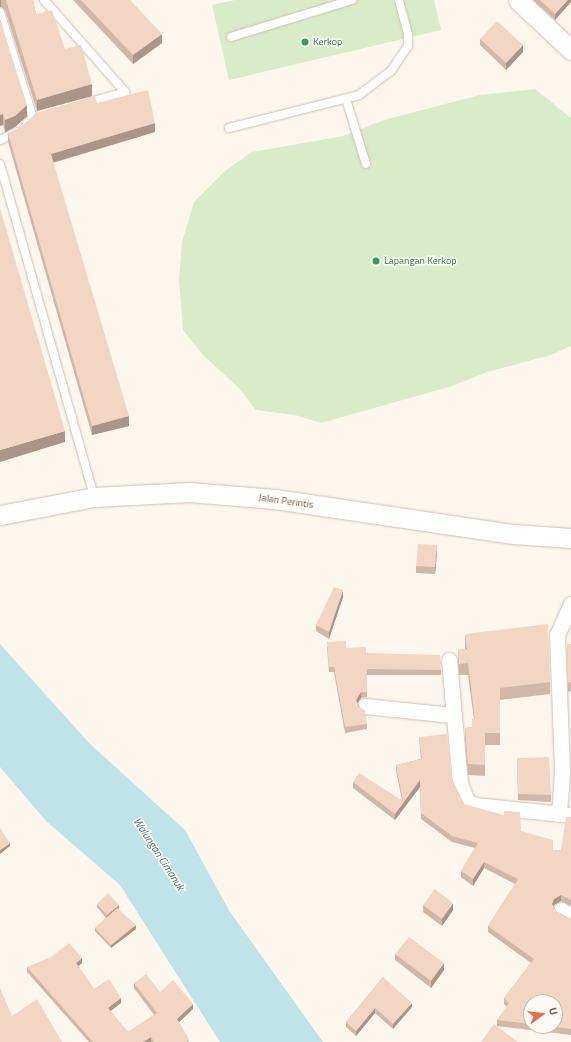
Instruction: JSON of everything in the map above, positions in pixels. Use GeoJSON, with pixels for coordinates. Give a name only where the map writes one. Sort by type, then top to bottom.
{"type":"FeatureCollection","features":[{"type":"Feature","properties":{"kind":"street"},"geometry":{"type":"LineString","coordinates":[[526,3],[571,50]]}},
{"type":"Feature","properties":{"kind":"street","name":"Jalan Perintis"},"geometry":{"type":"LineString","coordinates":[[0,515],[94,497],[189,492],[267,498],[513,534],[571,538]]}},
{"type":"Feature","properties":{"kind":"street"},"geometry":{"type":"LineString","coordinates":[[449,660],[452,715],[460,783],[467,801],[475,805],[565,814],[557,635],[571,604]]}},
{"type":"Feature","properties":{"kind":"street"},"geometry":{"type":"LineString","coordinates":[[365,706],[452,715]]}},
{"type":"Feature","properties":{"kind":"lane"},"geometry":{"type":"LineString","coordinates":[[44,0],[125,92],[76,106]]}},
{"type":"Feature","properties":{"kind":"lane"},"geometry":{"type":"LineString","coordinates":[[231,37],[352,0]]}},
{"type":"Feature","properties":{"kind":"lane"},"geometry":{"type":"LineString","coordinates":[[229,128],[359,95],[391,71],[408,46],[408,34],[400,0]]}},
{"type":"Feature","properties":{"kind":"lane"},"geometry":{"type":"LineString","coordinates":[[0,12],[36,117],[18,132],[0,140]]}},
{"type":"Feature","properties":{"kind":"lane"},"geometry":{"type":"LineString","coordinates":[[346,99],[366,164]]}},
{"type":"Feature","properties":{"kind":"lane"},"geometry":{"type":"LineString","coordinates":[[0,164],[94,497]]}},
{"type":"Feature","properties":{"kind":"green space","name":"Kerkop"},"geometry":{"type":"Polygon","coordinates":[[[235,0],[434,0],[441,30],[229,80],[212,5],[235,0]]]}},
{"type":"Feature","properties":{"kind":"green space","name":"Lapangan Kerkop"},"geometry":{"type":"Polygon","coordinates":[[[535,89],[571,118],[571,346],[551,355],[487,372],[452,386],[321,423],[295,415],[256,410],[239,388],[203,355],[183,330],[179,279],[182,242],[194,202],[225,171],[252,152],[343,136],[384,120],[480,95],[535,89]]]}},
{"type":"Feature","properties":{"kind":"water","name":"Walungan Cimanuk"},"geometry":{"type":"Polygon","coordinates":[[[0,644],[90,744],[185,830],[230,912],[323,1042],[220,1042],[120,885],[46,821],[0,767],[0,644]]]}},
{"type":"Feature","properties":{"kind":"building"},"geometry":{"type":"Polygon","coordinates":[[[6,0],[33,0],[36,14],[52,10],[65,49],[81,45],[92,84],[37,100],[6,0]]]}},
{"type":"Feature","properties":{"kind":"building"},"geometry":{"type":"Polygon","coordinates":[[[81,0],[130,0],[162,34],[133,55],[81,0]]]}},
{"type":"Feature","properties":{"kind":"building"},"geometry":{"type":"Polygon","coordinates":[[[540,0],[568,0],[555,14],[540,0]]]}},
{"type":"Feature","properties":{"kind":"building"},"geometry":{"type":"Polygon","coordinates":[[[0,19],[27,105],[15,116],[5,120],[3,114],[0,115],[0,19]]]}},
{"type":"Feature","properties":{"kind":"building"},"geometry":{"type":"Polygon","coordinates":[[[497,21],[523,45],[506,63],[480,39],[497,21]]]}},
{"type":"Feature","properties":{"kind":"building"},"geometry":{"type":"Polygon","coordinates":[[[148,90],[155,123],[51,154],[129,416],[92,426],[8,133],[22,126],[36,113],[95,96],[97,103],[148,90]]]}},
{"type":"Feature","properties":{"kind":"building"},"geometry":{"type":"Polygon","coordinates":[[[0,208],[65,431],[0,450],[0,208]]]}},
{"type":"Feature","properties":{"kind":"building"},"geometry":{"type":"Polygon","coordinates":[[[418,544],[437,545],[435,567],[416,566],[418,544]]]}},
{"type":"Feature","properties":{"kind":"building"},"geometry":{"type":"Polygon","coordinates":[[[334,587],[343,590],[329,632],[316,625],[334,587]]]}},
{"type":"Feature","properties":{"kind":"building"},"geometry":{"type":"Polygon","coordinates":[[[548,624],[550,682],[500,688],[500,733],[485,733],[485,765],[468,764],[465,728],[472,727],[472,719],[475,719],[468,663],[459,664],[458,649],[467,649],[465,634],[548,624]]]}},
{"type":"Feature","properties":{"kind":"building"},"geometry":{"type":"Polygon","coordinates":[[[346,641],[346,648],[366,647],[366,653],[440,655],[441,670],[367,669],[367,692],[361,692],[356,700],[359,707],[365,710],[367,724],[345,727],[334,667],[329,667],[327,642],[346,641]]]}},
{"type":"Feature","properties":{"kind":"building"},"geometry":{"type":"Polygon","coordinates":[[[567,644],[571,644],[571,682],[568,683],[567,644]]]}},
{"type":"Feature","properties":{"kind":"building"},"geometry":{"type":"Polygon","coordinates":[[[447,734],[452,780],[464,804],[504,815],[504,811],[520,812],[521,831],[553,840],[553,850],[561,850],[566,817],[571,817],[571,900],[561,895],[554,899],[552,904],[556,911],[571,919],[571,1029],[563,1028],[563,994],[523,994],[523,1023],[497,1020],[509,1003],[504,998],[534,959],[488,926],[518,879],[484,862],[473,879],[461,871],[478,843],[452,836],[421,813],[420,780],[395,814],[353,782],[359,773],[403,801],[396,765],[422,759],[419,737],[447,734]]]}},
{"type":"Feature","properties":{"kind":"building"},"geometry":{"type":"Polygon","coordinates":[[[549,757],[551,795],[518,794],[517,758],[549,757]]]}},
{"type":"Feature","properties":{"kind":"building"},"geometry":{"type":"Polygon","coordinates":[[[0,828],[10,843],[0,850],[0,828]]]}},
{"type":"Feature","properties":{"kind":"building"},"geometry":{"type":"Polygon","coordinates":[[[435,889],[453,903],[442,919],[423,905],[435,889]]]}},
{"type":"Feature","properties":{"kind":"building"},"geometry":{"type":"Polygon","coordinates":[[[108,893],[119,905],[107,915],[97,904],[108,893]]]}},
{"type":"Feature","properties":{"kind":"building"},"geometry":{"type":"Polygon","coordinates":[[[117,908],[136,925],[111,945],[95,928],[117,908]]]}},
{"type":"Feature","properties":{"kind":"building"},"geometry":{"type":"Polygon","coordinates":[[[409,937],[444,963],[431,981],[395,954],[409,937]]]}},
{"type":"Feature","properties":{"kind":"building"},"geometry":{"type":"Polygon","coordinates":[[[69,943],[82,958],[76,963],[94,989],[109,979],[121,998],[108,1008],[128,1032],[157,1013],[134,983],[146,974],[160,992],[173,980],[193,1004],[177,1019],[189,1039],[186,1042],[154,1042],[151,1037],[143,1042],[93,1042],[27,967],[51,957],[69,943]]]}},
{"type":"Feature","properties":{"kind":"building"},"geometry":{"type":"Polygon","coordinates":[[[383,977],[412,1003],[393,1024],[375,1008],[356,1031],[346,1022],[383,977]]]}},
{"type":"Feature","properties":{"kind":"building"},"geometry":{"type":"Polygon","coordinates":[[[0,988],[12,1016],[37,999],[62,1042],[0,1042],[0,988]]]}},
{"type":"Feature","properties":{"kind":"building"},"geometry":{"type":"Polygon","coordinates":[[[494,1024],[518,1042],[481,1042],[494,1024]]]}},
{"type":"Feature","properties":{"kind":"place","name":"Kerkop"},"geometry":{"type":"Point","coordinates":[305,42]}},
{"type":"Feature","properties":{"kind":"place","name":"Lapangan Kerkop"},"geometry":{"type":"Point","coordinates":[376,261]}}]}
